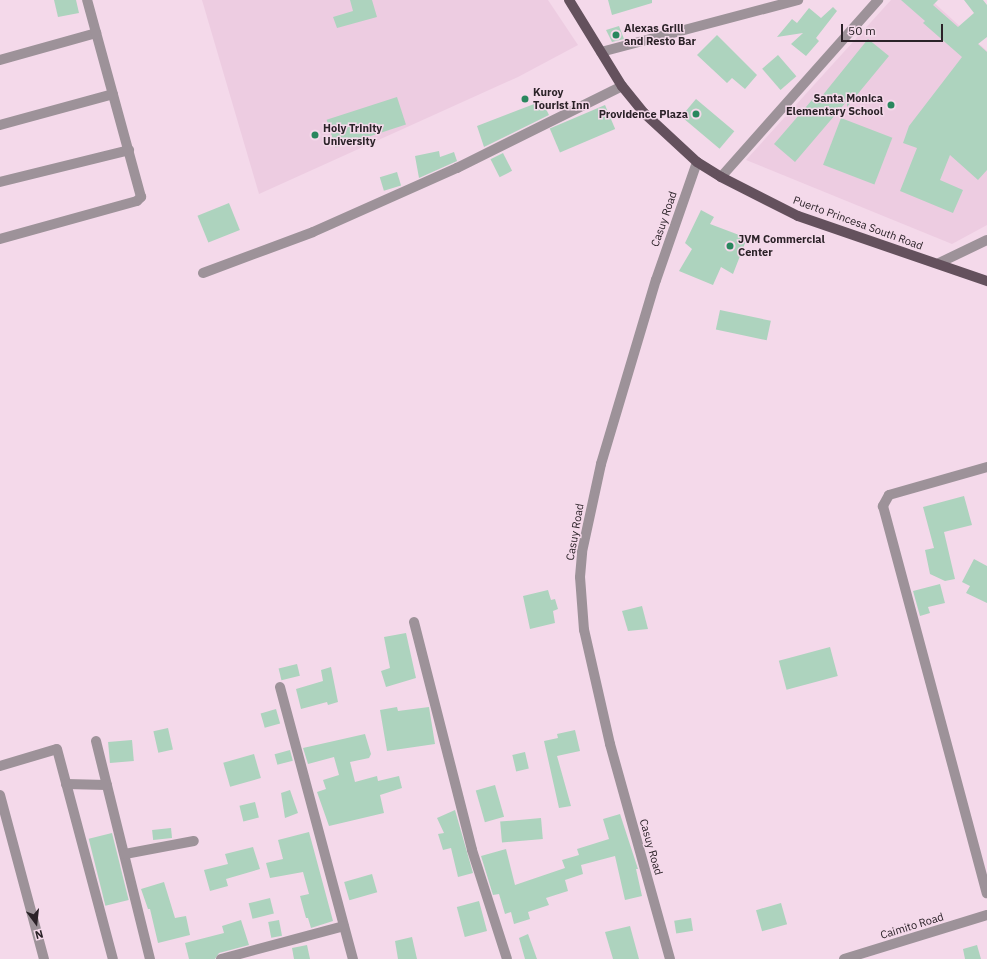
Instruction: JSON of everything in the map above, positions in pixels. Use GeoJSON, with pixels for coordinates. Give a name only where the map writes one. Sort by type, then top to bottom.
{"type":"FeatureCollection","features":[{"type":"Feature","properties":{"kind":"main road","name":"Puerto Princesa South Road"},"geometry":{"type":"LineString","coordinates":[[569,0],[622,86],[644,112],[697,162],[721,177],[798,216],[987,281]]}},
{"type":"Feature","properties":{"kind":"street"},"geometry":{"type":"LineString","coordinates":[[0,239],[137,201],[141,194],[87,0]]}},
{"type":"Feature","properties":{"kind":"street"},"geometry":{"type":"LineString","coordinates":[[601,52],[798,0]]}},
{"type":"Feature","properties":{"kind":"street"},"geometry":{"type":"LineString","coordinates":[[721,177],[878,0]]}},
{"type":"Feature","properties":{"kind":"street"},"geometry":{"type":"LineString","coordinates":[[0,60],[96,33]]}},
{"type":"Feature","properties":{"kind":"street"},"geometry":{"type":"LineString","coordinates":[[204,273],[313,232],[457,168],[622,86]]}},
{"type":"Feature","properties":{"kind":"street"},"geometry":{"type":"LineString","coordinates":[[0,125],[113,94]]}},
{"type":"Feature","properties":{"kind":"street"},"geometry":{"type":"LineString","coordinates":[[0,182],[129,150]]}},
{"type":"Feature","properties":{"kind":"street","name":"Casuy Road"},"geometry":{"type":"LineString","coordinates":[[670,959],[610,744],[584,630],[580,577],[582,552],[601,464],[656,280],[697,162]]}},
{"type":"Feature","properties":{"kind":"street"},"geometry":{"type":"LineString","coordinates":[[938,263],[987,240]]}},
{"type":"Feature","properties":{"kind":"street"},"geometry":{"type":"LineString","coordinates":[[987,467],[889,495],[883,506],[987,892]]}},
{"type":"Feature","properties":{"kind":"street"},"geometry":{"type":"LineString","coordinates":[[414,622],[472,850],[507,959]]}},
{"type":"Feature","properties":{"kind":"street"},"geometry":{"type":"LineString","coordinates":[[280,687],[353,959]]}},
{"type":"Feature","properties":{"kind":"street"},"geometry":{"type":"LineString","coordinates":[[96,741],[150,959]]}},
{"type":"Feature","properties":{"kind":"street"},"geometry":{"type":"LineString","coordinates":[[0,766],[57,749],[113,959]]}},
{"type":"Feature","properties":{"kind":"street"},"geometry":{"type":"LineString","coordinates":[[66,784],[107,785]]}},
{"type":"Feature","properties":{"kind":"street"},"geometry":{"type":"LineString","coordinates":[[0,795],[44,959]]}},
{"type":"Feature","properties":{"kind":"street"},"geometry":{"type":"LineString","coordinates":[[125,854],[194,841]]}},
{"type":"Feature","properties":{"kind":"street","name":"Caimito Road"},"geometry":{"type":"LineString","coordinates":[[844,959],[987,916]]}},
{"type":"Feature","properties":{"kind":"street"},"geometry":{"type":"LineString","coordinates":[[221,959],[344,926]]}},
{"type":"Feature","properties":{"kind":"shaded area","name":"Holy Trinity University"},"geometry":{"type":"Polygon","coordinates":[[[202,0],[548,0],[578,45],[518,77],[259,194],[202,0]]]}},
{"type":"Feature","properties":{"kind":"shaded area","name":"Santa Monica Elementary School"},"geometry":{"type":"Polygon","coordinates":[[[891,0],[931,0],[987,51],[987,225],[952,244],[746,160],[891,0]]]}},
{"type":"Feature","properties":{"kind":"building"},"geometry":{"type":"Polygon","coordinates":[[[54,0],[76,0],[79,13],[58,17],[54,0]]]}},
{"type":"Feature","properties":{"kind":"building"},"geometry":{"type":"Polygon","coordinates":[[[350,0],[372,0],[377,17],[337,28],[333,17],[353,11],[350,0]]]}},
{"type":"Feature","properties":{"kind":"building"},"geometry":{"type":"Polygon","coordinates":[[[608,0],[652,0],[652,3],[612,15],[608,0]]]}},
{"type":"Feature","properties":{"kind":"building"},"geometry":{"type":"Polygon","coordinates":[[[901,0],[938,0],[933,5],[958,27],[974,13],[964,0],[983,0],[987,5],[987,37],[978,44],[987,52],[987,170],[978,180],[950,155],[940,180],[963,190],[953,213],[900,191],[917,148],[903,143],[909,126],[962,57],[923,23],[925,21],[901,0]]]}},
{"type":"Feature","properties":{"kind":"building"},"geometry":{"type":"Polygon","coordinates":[[[833,7],[837,11],[816,38],[819,41],[806,56],[791,44],[803,33],[777,37],[792,19],[797,23],[809,8],[821,18],[833,7]]]}},
{"type":"Feature","properties":{"kind":"building","name":"Alexas Grill and Resto Bar"},"geometry":{"type":"Polygon","coordinates":[[[619,26],[624,39],[612,42],[606,30],[619,26]]]}},
{"type":"Feature","properties":{"kind":"building"},"geometry":{"type":"Polygon","coordinates":[[[717,35],[757,75],[745,89],[732,78],[727,83],[697,55],[717,35]]]}},
{"type":"Feature","properties":{"kind":"building"},"geometry":{"type":"Polygon","coordinates":[[[868,39],[889,56],[847,107],[847,101],[795,162],[774,144],[818,93],[822,96],[868,39]]]}},
{"type":"Feature","properties":{"kind":"building"},"geometry":{"type":"Polygon","coordinates":[[[778,55],[796,76],[781,90],[762,69],[778,55]]]}},
{"type":"Feature","properties":{"kind":"building"},"geometry":{"type":"Polygon","coordinates":[[[397,97],[406,125],[336,147],[327,120],[397,97]]]}},
{"type":"Feature","properties":{"kind":"building"},"geometry":{"type":"Polygon","coordinates":[[[696,99],[734,131],[720,149],[681,117],[696,99]]]}},
{"type":"Feature","properties":{"kind":"building"},"geometry":{"type":"Polygon","coordinates":[[[542,101],[549,115],[484,147],[477,126],[542,101]]]}},
{"type":"Feature","properties":{"kind":"building"},"geometry":{"type":"Polygon","coordinates":[[[605,105],[615,129],[560,152],[550,128],[605,105]]]}},
{"type":"Feature","properties":{"kind":"building"},"geometry":{"type":"Polygon","coordinates":[[[841,118],[892,138],[874,184],[823,165],[841,118]]]}},
{"type":"Feature","properties":{"kind":"building"},"geometry":{"type":"Polygon","coordinates":[[[439,151],[440,157],[454,152],[457,161],[419,178],[415,156],[439,151]]]}},
{"type":"Feature","properties":{"kind":"building"},"geometry":{"type":"Polygon","coordinates":[[[503,153],[512,171],[500,177],[491,159],[503,153]]]}},
{"type":"Feature","properties":{"kind":"building"},"geometry":{"type":"Polygon","coordinates":[[[397,172],[401,185],[384,191],[380,177],[397,172]]]}},
{"type":"Feature","properties":{"kind":"building"},"geometry":{"type":"Polygon","coordinates":[[[229,203],[240,230],[208,243],[197,216],[229,203]]]}},
{"type":"Feature","properties":{"kind":"building","name":"JVM Commercial Center"},"geometry":{"type":"Polygon","coordinates":[[[701,210],[714,217],[710,224],[747,238],[733,274],[721,267],[713,285],[679,271],[692,249],[685,243],[701,210]]]}},
{"type":"Feature","properties":{"kind":"building"},"geometry":{"type":"Polygon","coordinates":[[[720,310],[771,321],[767,340],[716,330],[720,310]]]}},
{"type":"Feature","properties":{"kind":"building"},"geometry":{"type":"Polygon","coordinates":[[[964,496],[972,525],[944,532],[955,579],[945,581],[930,574],[925,550],[934,548],[923,507],[964,496]]]}},
{"type":"Feature","properties":{"kind":"building"},"geometry":{"type":"Polygon","coordinates":[[[974,559],[987,566],[987,603],[966,593],[970,586],[962,582],[974,559]]]}},
{"type":"Feature","properties":{"kind":"building"},"geometry":{"type":"Polygon","coordinates":[[[940,584],[945,603],[928,607],[930,613],[920,616],[913,591],[940,584]]]}},
{"type":"Feature","properties":{"kind":"building"},"geometry":{"type":"Polygon","coordinates":[[[548,590],[551,600],[555,599],[558,609],[553,611],[555,623],[530,629],[523,596],[548,590]]]}},
{"type":"Feature","properties":{"kind":"building"},"geometry":{"type":"Polygon","coordinates":[[[642,606],[648,629],[628,631],[622,611],[642,606]]]}},
{"type":"Feature","properties":{"kind":"building"},"geometry":{"type":"Polygon","coordinates":[[[406,633],[416,678],[386,687],[381,671],[390,668],[384,637],[406,633]]]}},
{"type":"Feature","properties":{"kind":"building"},"geometry":{"type":"Polygon","coordinates":[[[830,647],[838,676],[787,690],[779,661],[830,647]]]}},
{"type":"Feature","properties":{"kind":"building"},"geometry":{"type":"Polygon","coordinates":[[[297,664],[300,676],[281,680],[279,669],[297,664]]]}},
{"type":"Feature","properties":{"kind":"building"},"geometry":{"type":"Polygon","coordinates":[[[331,667],[338,702],[328,705],[327,702],[301,709],[296,689],[323,681],[321,670],[331,667]]]}},
{"type":"Feature","properties":{"kind":"building"},"geometry":{"type":"Polygon","coordinates":[[[397,707],[398,711],[429,707],[435,744],[387,751],[380,710],[397,707]]]}},
{"type":"Feature","properties":{"kind":"building"},"geometry":{"type":"Polygon","coordinates":[[[276,709],[280,723],[265,728],[261,713],[276,709]]]}},
{"type":"Feature","properties":{"kind":"building"},"geometry":{"type":"Polygon","coordinates":[[[168,728],[173,749],[158,753],[153,731],[168,728]]]}},
{"type":"Feature","properties":{"kind":"building"},"geometry":{"type":"Polygon","coordinates":[[[575,730],[580,751],[557,756],[571,806],[559,808],[544,741],[558,738],[557,734],[575,730]]]}},
{"type":"Feature","properties":{"kind":"building"},"geometry":{"type":"Polygon","coordinates":[[[365,734],[371,754],[369,758],[350,762],[355,782],[377,776],[378,781],[399,776],[402,788],[380,795],[384,813],[329,826],[317,792],[326,789],[323,780],[339,775],[334,757],[308,764],[303,748],[365,734]]]}},
{"type":"Feature","properties":{"kind":"building"},"geometry":{"type":"Polygon","coordinates":[[[132,740],[134,761],[110,763],[108,742],[132,740]]]}},
{"type":"Feature","properties":{"kind":"building"},"geometry":{"type":"Polygon","coordinates":[[[290,750],[293,761],[277,765],[275,754],[290,750]]]}},
{"type":"Feature","properties":{"kind":"building"},"geometry":{"type":"Polygon","coordinates":[[[525,752],[529,769],[516,771],[512,755],[525,752]]]}},
{"type":"Feature","properties":{"kind":"building"},"geometry":{"type":"Polygon","coordinates":[[[254,754],[261,778],[230,787],[223,763],[254,754]]]}},
{"type":"Feature","properties":{"kind":"building"},"geometry":{"type":"Polygon","coordinates":[[[495,785],[504,817],[485,822],[476,791],[495,785]]]}},
{"type":"Feature","properties":{"kind":"building"},"geometry":{"type":"Polygon","coordinates":[[[290,790],[298,813],[285,818],[281,793],[290,790]]]}},
{"type":"Feature","properties":{"kind":"building"},"geometry":{"type":"Polygon","coordinates":[[[255,802],[259,818],[243,821],[239,806],[255,802]]]}},
{"type":"Feature","properties":{"kind":"building"},"geometry":{"type":"Polygon","coordinates":[[[455,810],[473,873],[458,877],[451,848],[443,850],[438,834],[444,833],[437,818],[455,810]]]}},
{"type":"Feature","properties":{"kind":"building"},"geometry":{"type":"Polygon","coordinates":[[[620,814],[638,869],[636,869],[642,896],[625,900],[615,856],[581,865],[583,874],[565,880],[568,891],[546,898],[549,905],[528,912],[530,919],[514,924],[511,912],[505,914],[499,894],[493,895],[481,856],[506,849],[515,885],[565,868],[562,860],[579,855],[577,849],[609,839],[603,819],[620,814]]]}},
{"type":"Feature","properties":{"kind":"building"},"geometry":{"type":"Polygon","coordinates":[[[541,818],[543,839],[502,842],[500,822],[541,818]]]}},
{"type":"Feature","properties":{"kind":"building"},"geometry":{"type":"Polygon","coordinates":[[[171,828],[172,838],[153,840],[152,830],[171,828]]]}},
{"type":"Feature","properties":{"kind":"building"},"geometry":{"type":"Polygon","coordinates":[[[309,832],[333,921],[311,928],[308,918],[306,918],[300,896],[309,894],[303,872],[270,878],[266,863],[283,859],[278,840],[309,832]]]}},
{"type":"Feature","properties":{"kind":"building"},"geometry":{"type":"Polygon","coordinates":[[[112,833],[129,900],[105,906],[89,839],[112,833]]]}},
{"type":"Feature","properties":{"kind":"building"},"geometry":{"type":"Polygon","coordinates":[[[253,847],[260,869],[226,879],[228,886],[210,891],[204,870],[228,864],[225,854],[253,847]]]}},
{"type":"Feature","properties":{"kind":"building"},"geometry":{"type":"Polygon","coordinates":[[[372,874],[377,892],[349,900],[344,882],[372,874]]]}},
{"type":"Feature","properties":{"kind":"building"},"geometry":{"type":"Polygon","coordinates":[[[164,882],[175,918],[186,916],[190,935],[158,943],[150,909],[148,909],[141,889],[164,882]]]}},
{"type":"Feature","properties":{"kind":"building"},"geometry":{"type":"Polygon","coordinates":[[[270,898],[274,914],[253,919],[249,903],[270,898]]]}},
{"type":"Feature","properties":{"kind":"building"},"geometry":{"type":"Polygon","coordinates":[[[479,901],[487,931],[465,937],[457,907],[479,901]]]}},
{"type":"Feature","properties":{"kind":"building"},"geometry":{"type":"Polygon","coordinates":[[[781,903],[787,924],[762,931],[756,910],[781,903]]]}},
{"type":"Feature","properties":{"kind":"building"},"geometry":{"type":"Polygon","coordinates":[[[691,918],[693,931],[676,933],[674,921],[691,918]]]}},
{"type":"Feature","properties":{"kind":"building"},"geometry":{"type":"Polygon","coordinates":[[[241,920],[249,945],[219,953],[215,959],[189,959],[185,943],[224,933],[222,926],[241,920]]]}},
{"type":"Feature","properties":{"kind":"building"},"geometry":{"type":"Polygon","coordinates":[[[279,920],[282,936],[271,938],[268,922],[279,920]]]}},
{"type":"Feature","properties":{"kind":"building"},"geometry":{"type":"Polygon","coordinates":[[[630,926],[639,959],[613,959],[605,932],[630,926]]]}},
{"type":"Feature","properties":{"kind":"building"},"geometry":{"type":"Polygon","coordinates":[[[528,934],[537,959],[525,959],[519,938],[528,934]]]}},
{"type":"Feature","properties":{"kind":"building"},"geometry":{"type":"Polygon","coordinates":[[[412,937],[417,959],[398,959],[395,941],[412,937]]]}},
{"type":"Feature","properties":{"kind":"building"},"geometry":{"type":"Polygon","coordinates":[[[307,945],[310,959],[294,959],[292,948],[307,945]]]}},
{"type":"Feature","properties":{"kind":"building"},"geometry":{"type":"Polygon","coordinates":[[[977,945],[981,959],[965,959],[963,949],[977,945]]]}},
{"type":"Feature","properties":{"kind":"place","name":"Alexas Grill and Resto Bar"},"geometry":{"type":"Point","coordinates":[616,35]}},
{"type":"Feature","properties":{"kind":"place","name":"Kuroy Tourist Inn"},"geometry":{"type":"Point","coordinates":[525,99]}},
{"type":"Feature","properties":{"kind":"place","name":"Santa Monica Elementary School"},"geometry":{"type":"Point","coordinates":[891,105]}},
{"type":"Feature","properties":{"kind":"place","name":"Providence Plaza"},"geometry":{"type":"Point","coordinates":[696,114]}},
{"type":"Feature","properties":{"kind":"place","name":"Holy Trinity University"},"geometry":{"type":"Point","coordinates":[315,135]}},
{"type":"Feature","properties":{"kind":"place","name":"JVM Commercial Center"},"geometry":{"type":"Point","coordinates":[730,246]}}]}
